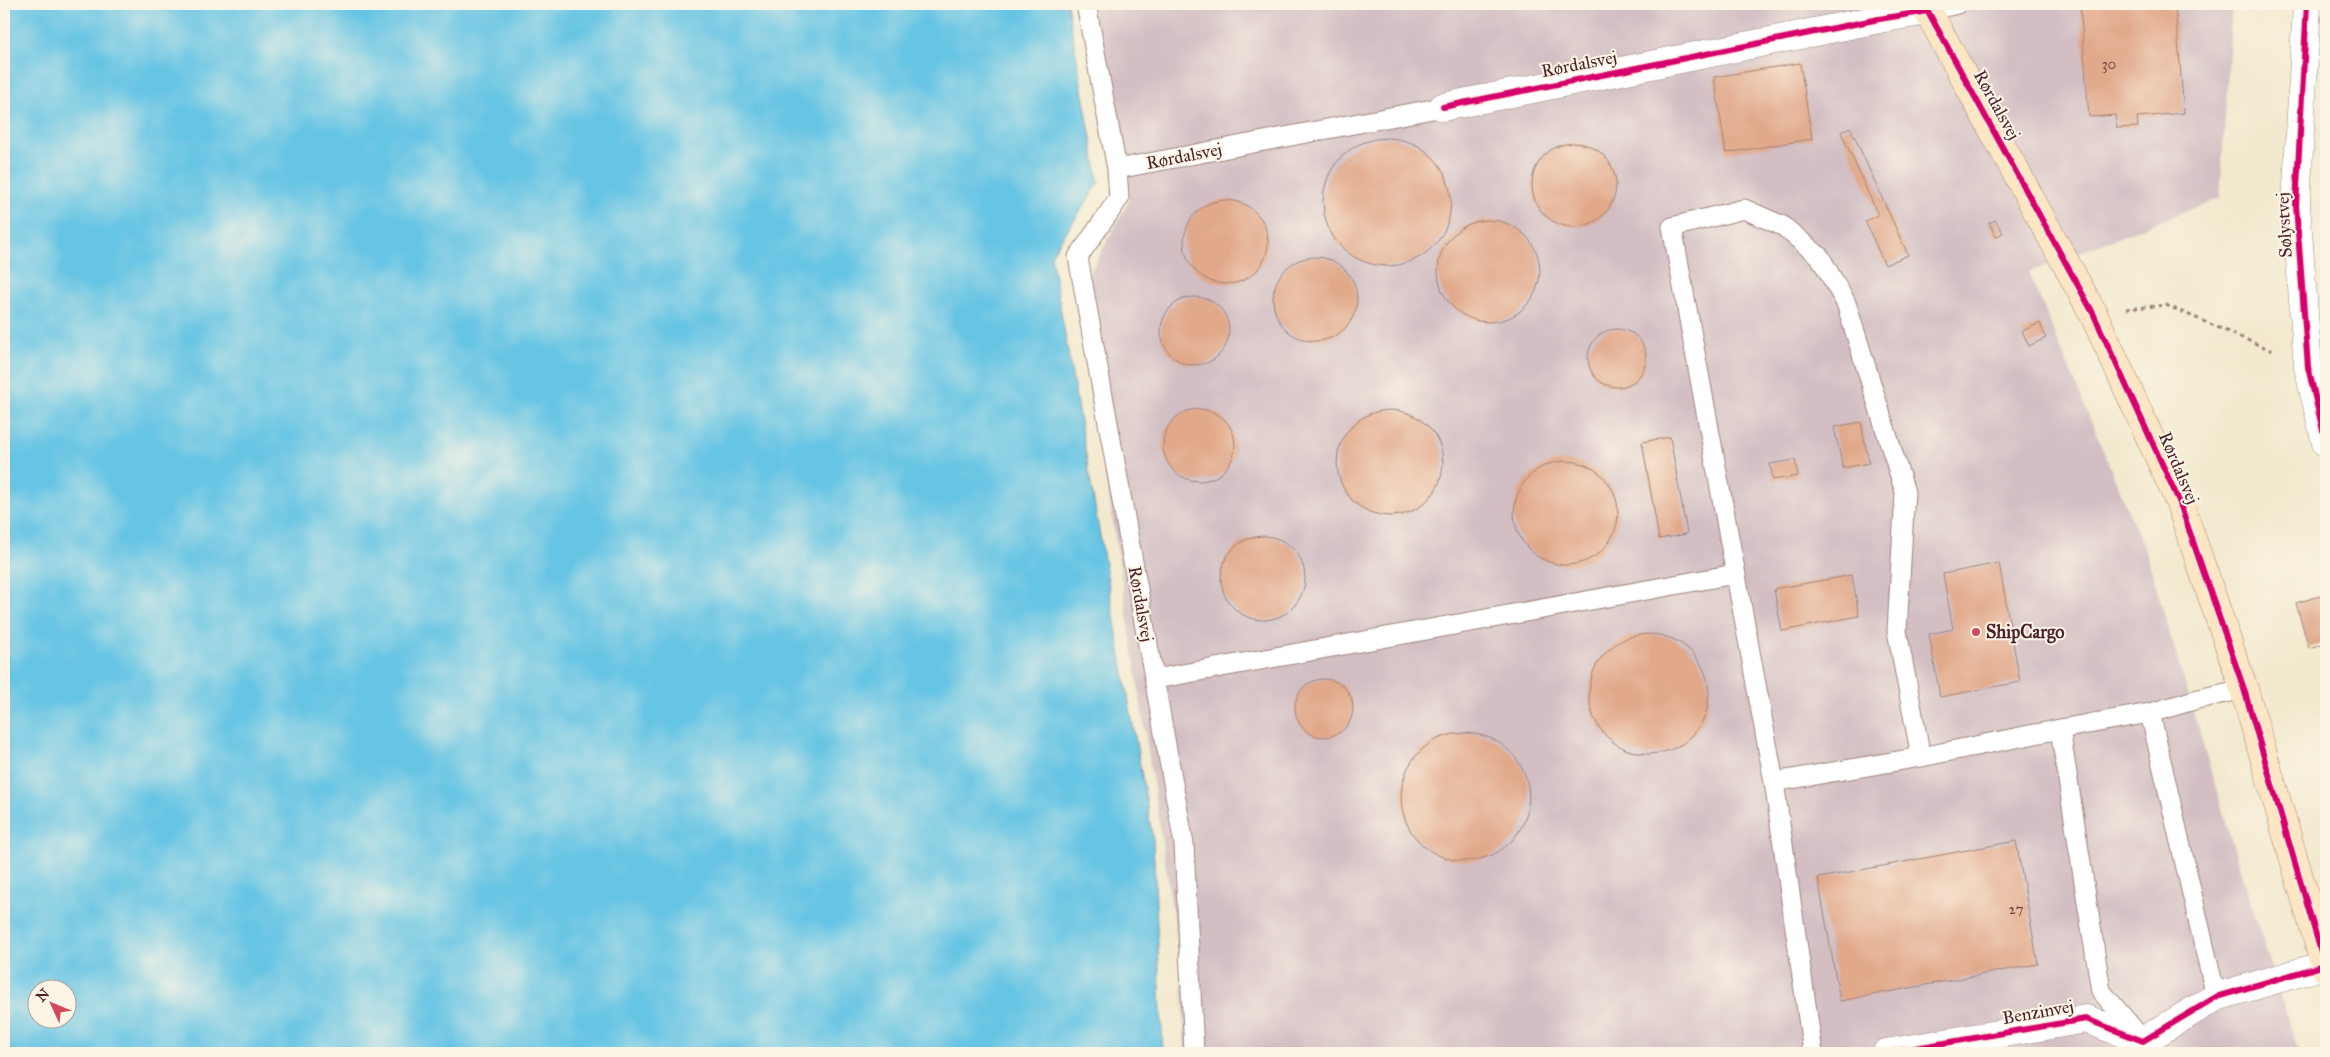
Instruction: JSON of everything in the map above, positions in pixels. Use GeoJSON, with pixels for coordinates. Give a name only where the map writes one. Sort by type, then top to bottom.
{"type":"FeatureCollection","features":[{"type":"Feature","properties":{"kind":"street","name":"Sølystvej"},"geometry":{"type":"LineString","coordinates":[[2307,4],[2296,205],[2315,306],[2308,366],[2326,443]]}},
{"type":"Feature","properties":{"kind":"street","name":"Rørdalsvej"},"geometry":{"type":"LineString","coordinates":[[1443,107],[1879,19],[1926,7],[2093,313],[2179,501],[2244,689],[2326,967]]}},
{"type":"Feature","properties":{"kind":"street"},"geometry":{"type":"LineString","coordinates":[[2142,1047],[2216,997],[2326,967]]}},
{"type":"Feature","properties":{"kind":"street","name":"Benzinvej"},"geometry":{"type":"LineString","coordinates":[[1886,1053],[2086,1019],[2142,1047]]}},
{"type":"Feature","properties":{"kind":"lane","name":"Rørdalsvej"},"geometry":{"type":"LineString","coordinates":[[1086,4],[1117,169],[1119,198],[1078,257],[1184,844],[1194,1053]]}},
{"type":"Feature","properties":{"kind":"lane"},"geometry":{"type":"LineString","coordinates":[[1926,7],[1957,4]]}},
{"type":"Feature","properties":{"kind":"lane","name":"Rørdalsvej"},"geometry":{"type":"LineString","coordinates":[[1117,169],[1443,107]]}},
{"type":"Feature","properties":{"kind":"lane"},"geometry":{"type":"LineString","coordinates":[[1813,1053],[1774,782],[1672,227],[1744,209],[1783,226],[1820,256],[1846,303],[1905,492],[1897,632],[1921,757]]}},
{"type":"Feature","properties":{"kind":"lane"},"geometry":{"type":"LineString","coordinates":[[1154,679],[1735,574]]}},
{"type":"Feature","properties":{"kind":"lane"},"geometry":{"type":"LineString","coordinates":[[1774,782],[1921,757],[2060,729],[2150,714],[2198,699],[2244,689]]}},
{"type":"Feature","properties":{"kind":"lane"},"geometry":{"type":"LineString","coordinates":[[2150,714],[2216,997]]}},
{"type":"Feature","properties":{"kind":"lane"},"geometry":{"type":"LineString","coordinates":[[2060,729],[2101,991],[2142,1047]]}},
{"type":"Feature","properties":{"kind":"path"},"geometry":{"type":"LineString","coordinates":[[2093,313],[2166,305],[2308,366]]}},
{"type":"Feature","properties":{"kind":"shaded area"},"geometry":{"type":"Polygon","coordinates":[[[1091,4],[2232,4],[2220,198],[2029,272],[2147,556],[2242,876],[2299,1053],[1185,1053],[1182,972],[1078,295],[1129,201],[1091,4]]]}},
{"type":"Feature","properties":{"kind":"water"},"geometry":{"type":"Polygon","coordinates":[[[4,4],[1067,4],[1099,183],[1051,255],[1153,840],[1163,1053],[4,1053],[4,4]]]}},
{"type":"Feature","properties":{"kind":"building"},"geometry":{"type":"Polygon","coordinates":[[[2080,4],[2175,4],[2184,113],[2137,117],[2138,127],[2117,128],[2115,115],[2089,117],[2080,4]]]}},
{"type":"Feature","properties":{"kind":"building"},"geometry":{"type":"Polygon","coordinates":[[[1800,63],[1812,139],[1726,153],[1714,77],[1800,63]]]}},
{"type":"Feature","properties":{"kind":"building"},"geometry":{"type":"Polygon","coordinates":[[[1850,127],[1908,255],[1885,265],[1865,221],[1878,215],[1841,132],[1850,127]]]}},
{"type":"Feature","properties":{"kind":"building"},"geometry":{"type":"Polygon","coordinates":[[[2323,132],[2326,132],[2326,236],[2325,236],[2323,132]]]}},
{"type":"Feature","properties":{"kind":"building"},"geometry":{"type":"Polygon","coordinates":[[[1387,138],[1400,139],[1412,143],[1423,148],[1433,156],[1441,166],[1446,177],[1450,189],[1450,215],[1446,227],[1441,238],[1433,248],[1423,256],[1412,261],[1400,265],[1387,266],[1374,265],[1362,261],[1351,256],[1341,248],[1333,238],[1328,227],[1324,215],[1323,202],[1324,189],[1328,177],[1333,166],[1341,156],[1351,148],[1362,143],[1374,139],[1387,138]]]}},
{"type":"Feature","properties":{"kind":"building"},"geometry":{"type":"Polygon","coordinates":[[[1574,143],[1590,146],[1604,155],[1613,169],[1616,185],[1613,201],[1604,215],[1590,224],[1574,227],[1558,224],[1544,215],[1535,201],[1532,185],[1535,169],[1544,155],[1558,146],[1574,143]]]}},
{"type":"Feature","properties":{"kind":"building"},"geometry":{"type":"Polygon","coordinates":[[[1226,200],[1242,203],[1256,212],[1265,226],[1268,242],[1265,258],[1256,272],[1242,281],[1226,284],[1210,281],[1196,272],[1187,258],[1184,242],[1187,226],[1196,212],[1210,203],[1226,200]]]}},
{"type":"Feature","properties":{"kind":"building"},"geometry":{"type":"Polygon","coordinates":[[[1489,220],[1499,221],[1518,228],[1532,242],[1539,261],[1539,281],[1532,300],[1518,314],[1499,321],[1489,322],[1479,321],[1460,314],[1446,300],[1439,281],[1438,271],[1439,261],[1446,242],[1460,228],[1479,221],[1489,220]]]}},
{"type":"Feature","properties":{"kind":"building"},"geometry":{"type":"Polygon","coordinates":[[[1995,220],[2003,233],[1996,237],[1989,223],[1995,220]]]}},
{"type":"Feature","properties":{"kind":"building"},"geometry":{"type":"Polygon","coordinates":[[[1315,257],[1331,260],[1345,269],[1354,283],[1357,299],[1354,315],[1345,329],[1331,338],[1315,341],[1299,338],[1285,329],[1276,315],[1273,299],[1276,283],[1285,269],[1299,260],[1315,257]]]}},
{"type":"Feature","properties":{"kind":"building"},"geometry":{"type":"Polygon","coordinates":[[[1188,297],[1202,297],[1214,302],[1224,312],[1229,324],[1229,338],[1224,350],[1214,360],[1202,365],[1188,365],[1176,360],[1166,350],[1161,338],[1161,324],[1166,312],[1176,302],[1188,297]]]}},
{"type":"Feature","properties":{"kind":"building"},"geometry":{"type":"Polygon","coordinates":[[[2040,323],[2046,338],[2029,346],[2022,331],[2040,323]]]}},
{"type":"Feature","properties":{"kind":"building"},"geometry":{"type":"Polygon","coordinates":[[[1611,329],[1623,329],[1638,337],[1646,352],[1646,364],[1638,379],[1623,387],[1611,387],[1596,379],[1588,364],[1588,352],[1596,337],[1611,329]]]}},
{"type":"Feature","properties":{"kind":"building"},"geometry":{"type":"Polygon","coordinates":[[[1199,409],[1219,415],[1229,425],[1235,445],[1229,465],[1219,475],[1199,481],[1179,475],[1169,465],[1163,445],[1169,425],[1179,415],[1199,409]]]}},
{"type":"Feature","properties":{"kind":"building"},"geometry":{"type":"Polygon","coordinates":[[[1390,410],[1410,414],[1428,425],[1439,443],[1443,463],[1439,483],[1428,501],[1410,512],[1390,516],[1370,512],[1352,501],[1341,483],[1337,463],[1341,443],[1352,425],[1370,414],[1390,410]]]}},
{"type":"Feature","properties":{"kind":"building"},"geometry":{"type":"Polygon","coordinates":[[[1861,422],[1869,463],[1843,468],[1834,427],[1861,422]]]}},
{"type":"Feature","properties":{"kind":"building"},"geometry":{"type":"Polygon","coordinates":[[[1670,437],[1687,534],[1659,539],[1642,442],[1670,437]]]}},
{"type":"Feature","properties":{"kind":"building"},"geometry":{"type":"Polygon","coordinates":[[[1795,460],[1798,476],[1773,480],[1770,464],[1795,460]]]}},
{"type":"Feature","properties":{"kind":"building"},"geometry":{"type":"Polygon","coordinates":[[[1566,461],[1586,465],[1595,469],[1603,476],[1610,484],[1614,493],[1618,513],[1614,533],[1610,542],[1603,550],[1595,557],[1586,561],[1566,565],[1546,561],[1537,557],[1529,550],[1522,542],[1518,533],[1514,513],[1518,493],[1522,484],[1529,476],[1537,469],[1546,465],[1566,461]]]}},
{"type":"Feature","properties":{"kind":"building"},"geometry":{"type":"Polygon","coordinates":[[[1263,536],[1279,539],[1293,548],[1302,562],[1305,578],[1302,594],[1293,608],[1279,617],[1263,620],[1247,617],[1233,608],[1224,594],[1221,578],[1224,562],[1233,548],[1247,539],[1263,536]]]}},
{"type":"Feature","properties":{"kind":"building","name":"ShipCargo"},"geometry":{"type":"Polygon","coordinates":[[[1999,563],[2020,682],[1940,697],[1929,634],[1953,629],[1943,574],[1999,563]]]}},
{"type":"Feature","properties":{"kind":"building"},"geometry":{"type":"Polygon","coordinates":[[[1852,575],[1859,616],[1782,631],[1774,589],[1852,575]]]}},
{"type":"Feature","properties":{"kind":"building"},"geometry":{"type":"Polygon","coordinates":[[[2324,595],[2326,604],[2326,643],[2309,648],[2296,603],[2324,595]]]}},
{"type":"Feature","properties":{"kind":"building"},"geometry":{"type":"Polygon","coordinates":[[[1649,634],[1661,635],[1672,639],[1682,644],[1691,652],[1699,661],[1704,671],[1708,682],[1708,706],[1704,717],[1699,727],[1691,736],[1682,744],[1672,749],[1661,753],[1649,754],[1637,753],[1626,749],[1616,744],[1607,736],[1599,727],[1594,717],[1590,706],[1589,694],[1590,682],[1594,671],[1599,661],[1607,652],[1616,644],[1626,639],[1637,635],[1649,634]]]}},
{"type":"Feature","properties":{"kind":"building"},"geometry":{"type":"Polygon","coordinates":[[[1324,679],[1335,681],[1348,692],[1353,708],[1351,719],[1340,732],[1324,737],[1313,735],[1300,724],[1295,708],[1297,697],[1308,684],[1324,679]]]}},
{"type":"Feature","properties":{"kind":"building"},"geometry":{"type":"Polygon","coordinates":[[[1465,733],[1489,738],[1510,752],[1524,773],[1529,797],[1524,821],[1510,842],[1489,856],[1465,861],[1441,856],[1420,842],[1406,821],[1401,797],[1406,773],[1420,752],[1441,738],[1465,733]]]}},
{"type":"Feature","properties":{"kind":"building"},"geometry":{"type":"Polygon","coordinates":[[[2016,841],[2038,964],[1840,1001],[1818,878],[2016,841]]]}},
{"type":"Feature","properties":{"kind":"cycle path"},"geometry":{"type":"LineString","coordinates":[[1924,4],[2093,313],[2179,501],[2244,689],[2326,969]]}},
{"type":"Feature","properties":{"kind":"cycle path"},"geometry":{"type":"LineString","coordinates":[[2307,4],[2296,205],[2308,367],[2326,443]]}},
{"type":"Feature","properties":{"kind":"cycle path"},"geometry":{"type":"LineString","coordinates":[[1443,107],[1879,19],[1928,11]]}},
{"type":"Feature","properties":{"kind":"cycle path"},"geometry":{"type":"LineString","coordinates":[[1886,1053],[2086,1019],[2143,1041],[2216,997],[2325,965]]}},
{"type":"Feature","properties":{"kind":"place","name":"ShipCargo"},"geometry":{"type":"Point","coordinates":[1976,632]}}]}
